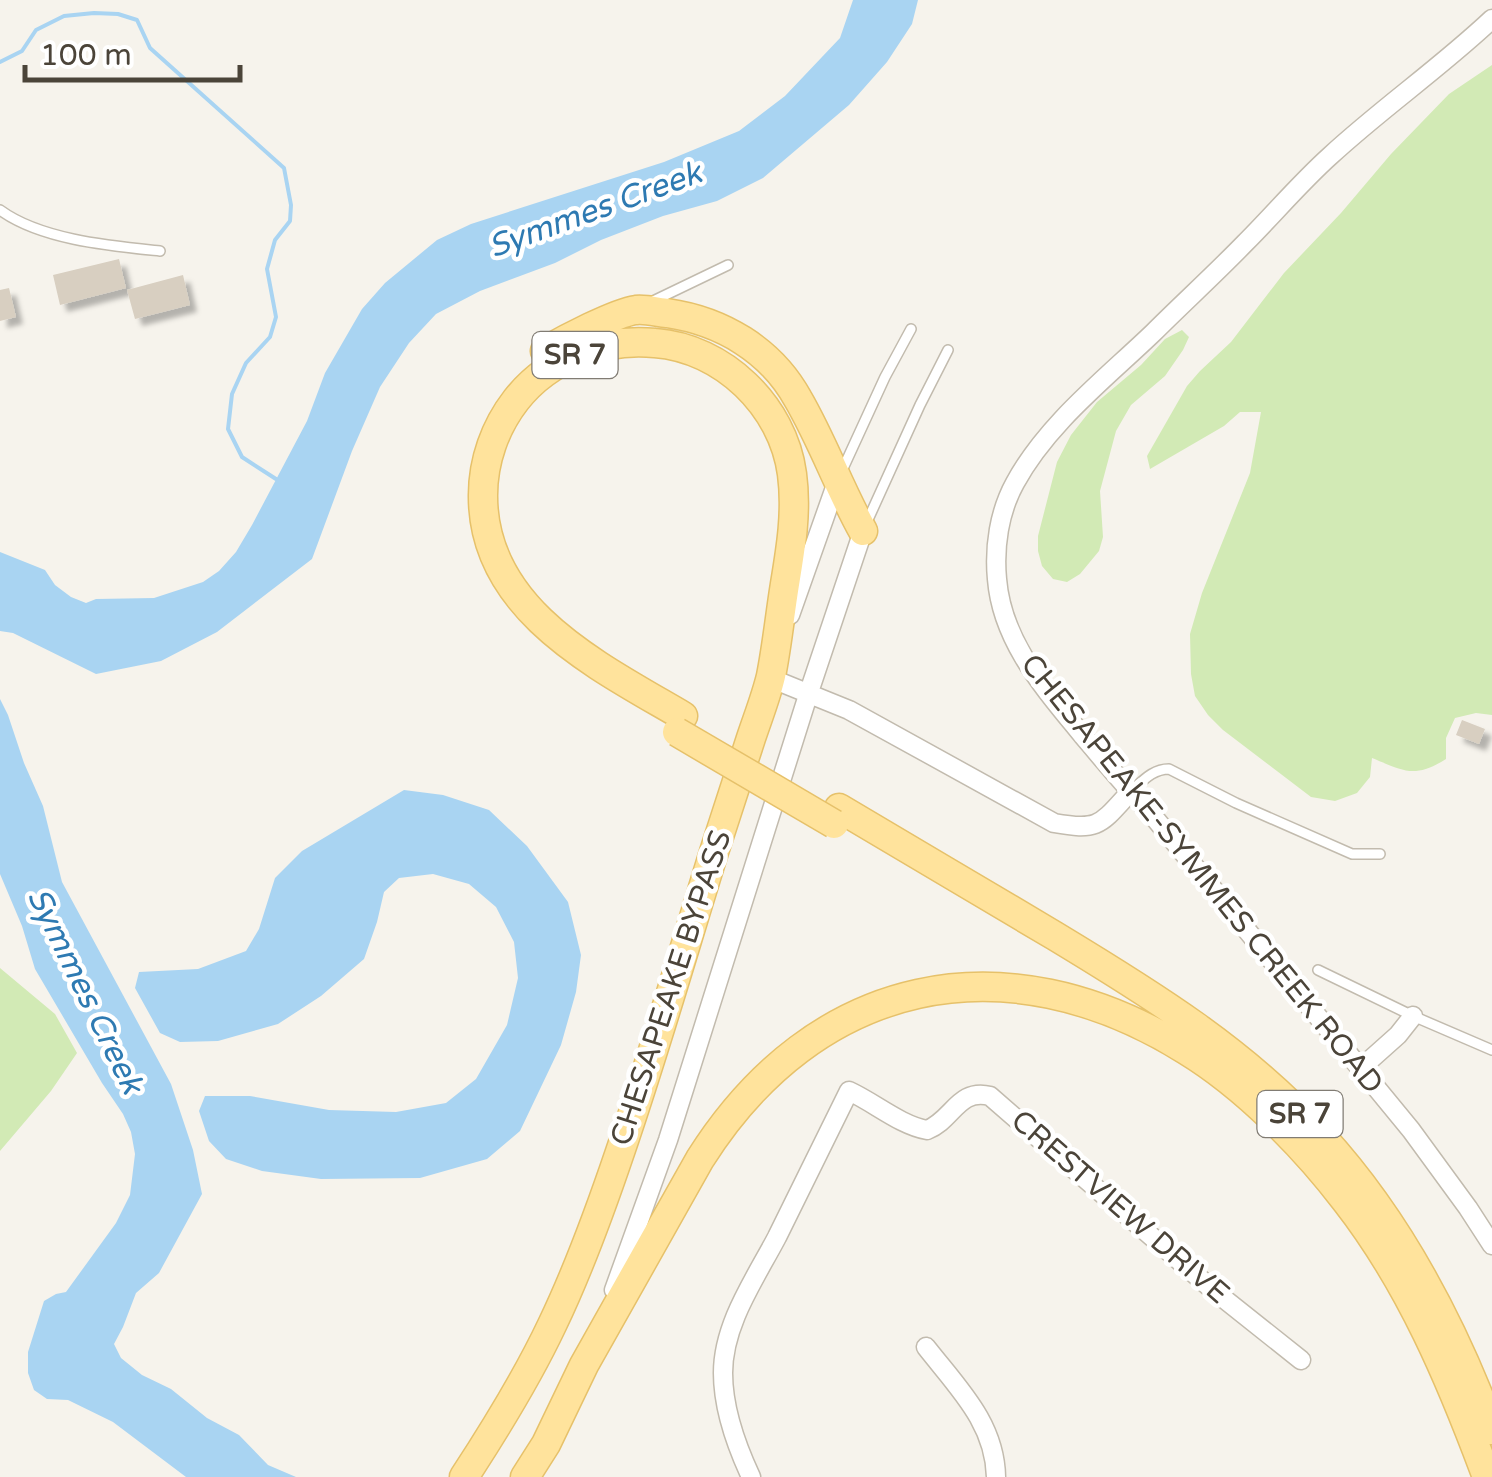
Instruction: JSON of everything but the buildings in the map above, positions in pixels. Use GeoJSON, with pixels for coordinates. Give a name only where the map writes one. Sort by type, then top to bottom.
{"type":"FeatureCollection","features":[{"type":"Feature","properties":{"kind":"main road"},"geometry":{"type":"LineString","coordinates":[[680,724],[566,663],[518,622],[478,562],[467,517],[472,447],[480,423],[506,384],[547,349],[637,310],[683,316],[724,328],[774,366],[798,398],[863,531]]}},
{"type":"Feature","properties":{"kind":"main road","name":"SR 7"},"geometry":{"type":"LineString","coordinates":[[770,678],[794,511],[792,470],[781,435],[770,416],[737,376],[716,361],[665,344],[615,344],[549,368],[512,404],[491,448],[484,477],[483,499],[492,552],[521,600],[551,630],[680,724],[1150,994],[1222,1044],[1287,1100],[1346,1164],[1393,1226],[1463,1357],[1492,1430]]}},
{"type":"Feature","properties":{"kind":"main road","name":"CHESAPEAKE BYPASS"},"geometry":{"type":"LineString","coordinates":[[464,1477],[494,1431],[577,1269],[658,1036],[770,678]]}},
{"type":"Feature","properties":{"kind":"main road"},"geometry":{"type":"LineString","coordinates":[[836,816],[1107,986],[1155,1018],[1189,1051]]}},
{"type":"Feature","properties":{"kind":"main road","name":"SR 7"},"geometry":{"type":"LineString","coordinates":[[584,1365],[700,1159],[750,1091],[788,1056],[830,1028],[885,1003],[937,990],[1017,988],[1105,1010],[1189,1051],[1281,1128],[1316,1164],[1380,1250],[1415,1310],[1487,1477]]}},
{"type":"Feature","properties":{"kind":"main road","name":"CHESAPEAKE BYPASS"},"geometry":{"type":"LineString","coordinates":[[525,1477],[546,1444],[584,1365]]}},
{"type":"Feature","properties":{"kind":"street","name":"CHESAPEAKE-SYMMES CREEK ROAD"},"geometry":{"type":"LineString","coordinates":[[1492,19],[1458,52],[1327,158],[1054,428],[1013,486],[1004,508],[996,555],[1000,603],[1008,626],[1044,688],[1411,1130],[1492,1245]]}},
{"type":"Feature","properties":{"kind":"street","name":"CHESAPEAKE BYPASS"},"geometry":{"type":"LineString","coordinates":[[770,678],[837,482]]}},
{"type":"Feature","properties":{"kind":"street","name":"CHESAPEAKE BYPASS"},"geometry":{"type":"LineString","coordinates":[[584,1365],[668,1140],[863,531]]}},
{"type":"Feature","properties":{"kind":"street"},"geometry":{"type":"LineString","coordinates":[[770,678],[848,710],[1054,823],[1085,828],[1106,818],[1130,792]]}},
{"type":"Feature","properties":{"kind":"street"},"geometry":{"type":"LineString","coordinates":[[1361,1068],[1398,1036],[1413,1016]]}},
{"type":"Feature","properties":{"kind":"street","name":"CRESTVIEW DRIVE"},"geometry":{"type":"LineString","coordinates":[[750,1477],[728,1413],[724,1356],[733,1324],[849,1091],[912,1127],[927,1130],[941,1123],[968,1095],[990,1096],[1213,1290],[1302,1360]]}},
{"type":"Feature","properties":{"kind":"street"},"geometry":{"type":"LineString","coordinates":[[926,1347],[989,1434],[996,1477]]}},
{"type":"Feature","properties":{"kind":"lane"},"geometry":{"type":"LineString","coordinates":[[0,210],[14,220],[54,234],[160,252]]}},
{"type":"Feature","properties":{"kind":"lane"},"geometry":{"type":"LineString","coordinates":[[637,310],[728,265]]}},
{"type":"Feature","properties":{"kind":"lane"},"geometry":{"type":"LineString","coordinates":[[837,482],[885,377],[912,329]]}},
{"type":"Feature","properties":{"kind":"lane"},"geometry":{"type":"LineString","coordinates":[[863,531],[948,350]]}},
{"type":"Feature","properties":{"kind":"lane"},"geometry":{"type":"LineString","coordinates":[[1130,792],[1152,773],[1169,769],[1352,854],[1380,854]]}},
{"type":"Feature","properties":{"kind":"lane"},"geometry":{"type":"LineString","coordinates":[[1318,970],[1492,1050]]}},
{"type":"Feature","properties":{"kind":"green space"},"geometry":{"type":"Polygon","coordinates":[[[1492,65],[1492,715],[1476,713],[1455,718],[1446,738],[1446,759],[1435,765],[1409,771],[1372,758],[1370,777],[1357,793],[1335,801],[1311,797],[1208,715],[1195,696],[1191,674],[1190,634],[1202,593],[1250,473],[1261,412],[1240,412],[1224,426],[1150,469],[1147,456],[1187,386],[1231,342],[1284,273],[1449,94],[1492,65]]]}},
{"type":"Feature","properties":{"kind":"green space"},"geometry":{"type":"Polygon","coordinates":[[[1182,330],[1189,337],[1183,350],[1165,376],[1131,405],[1116,431],[1100,491],[1103,537],[1099,551],[1080,574],[1067,582],[1053,579],[1042,566],[1038,536],[1057,462],[1071,435],[1097,402],[1165,339],[1182,330]]]}},
{"type":"Feature","properties":{"kind":"green space"},"geometry":{"type":"Polygon","coordinates":[[[0,968],[55,1014],[77,1053],[51,1091],[0,1151],[0,968]]]}},
{"type":"Feature","properties":{"kind":"water","name":"Symmes Creek"},"geometry":{"type":"Polygon","coordinates":[[[853,0],[918,0],[912,24],[887,62],[849,105],[763,178],[717,201],[601,240],[436,314],[409,343],[380,387],[312,559],[217,632],[161,661],[96,674],[13,633],[0,631],[0,552],[45,570],[55,585],[86,603],[96,599],[154,598],[203,582],[219,571],[252,525],[307,421],[325,373],[362,309],[385,283],[437,240],[471,224],[664,162],[739,131],[785,96],[840,38],[853,0]]]}},
{"type":"Feature","properties":{"kind":"water","name":"Symmes Creek"},"geometry":{"type":"Polygon","coordinates":[[[0,699],[43,806],[62,882],[171,1084],[193,1150],[202,1194],[159,1273],[136,1293],[114,1344],[121,1358],[142,1375],[171,1389],[207,1418],[239,1435],[268,1465],[296,1477],[186,1477],[113,1422],[68,1400],[47,1399],[34,1390],[28,1373],[28,1352],[44,1301],[66,1292],[116,1223],[130,1195],[135,1154],[123,1114],[35,969],[0,874],[0,699]]]}},
{"type":"Feature","properties":{"kind":"water"},"geometry":{"type":"Polygon","coordinates":[[[404,790],[443,795],[489,810],[527,846],[568,902],[581,955],[576,992],[561,1045],[520,1131],[487,1159],[420,1178],[321,1179],[262,1171],[226,1159],[209,1141],[199,1111],[205,1096],[250,1096],[329,1110],[396,1112],[446,1103],[476,1079],[507,1025],[518,978],[514,942],[496,907],[469,884],[433,874],[399,878],[384,892],[364,959],[321,996],[278,1024],[218,1041],[180,1042],[160,1033],[135,988],[139,972],[198,969],[246,951],[259,929],[275,878],[302,851],[404,790]]]}},
{"type":"Feature","properties":{"kind":"waterway"},"geometry":{"type":"LineString","coordinates":[[0,62],[22,51],[36,30],[64,16],[118,14],[137,20],[150,48],[284,168],[290,221],[275,240],[267,269],[276,317],[270,337],[246,363],[232,394],[228,429],[242,457],[276,479]]}}]}
